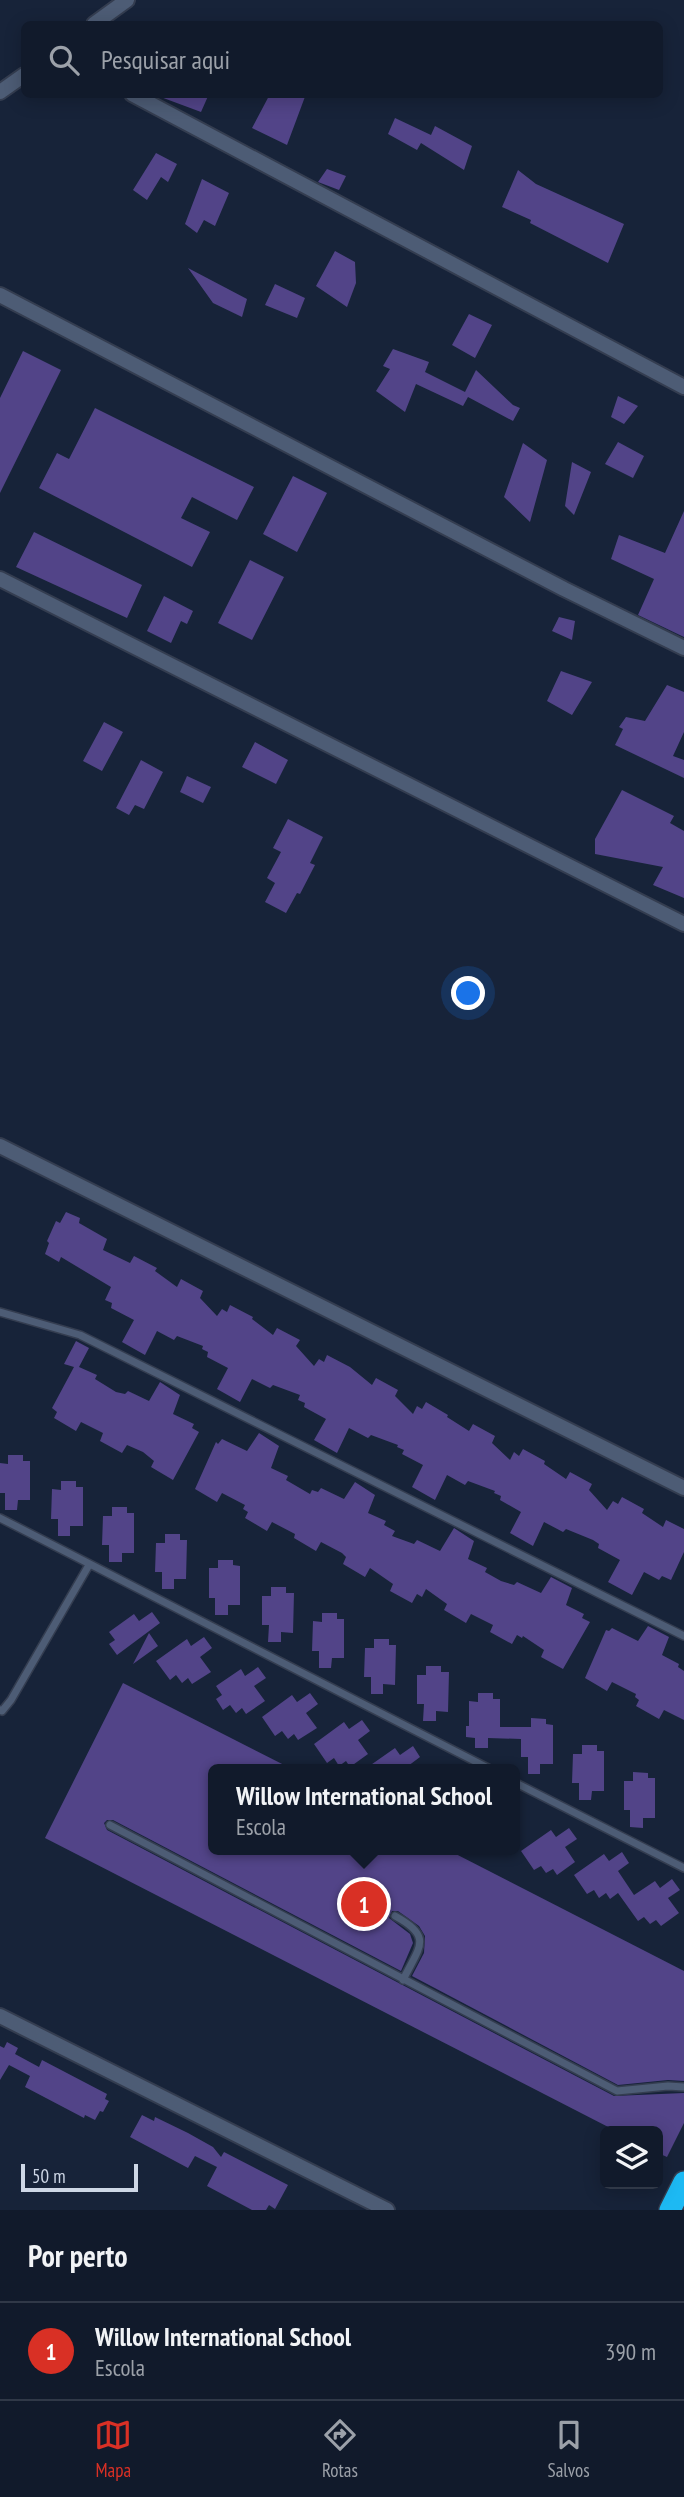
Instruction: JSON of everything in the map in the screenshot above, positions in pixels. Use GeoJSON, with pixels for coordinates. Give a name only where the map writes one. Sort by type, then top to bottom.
{"type":"FeatureCollection","features":[{"type":"Feature","properties":{"kind":"highway"},"geometry":{"type":"LineString","coordinates":[[670,2210],[684,2182]]}},
{"type":"Feature","properties":{"kind":"street"},"geometry":{"type":"LineString","coordinates":[[98,21],[127,0]]}},
{"type":"Feature","properties":{"kind":"street"},"geometry":{"type":"LineString","coordinates":[[0,92],[21,77]]}},
{"type":"Feature","properties":{"kind":"street"},"geometry":{"type":"LineString","coordinates":[[140,98],[684,387]]}},
{"type":"Feature","properties":{"kind":"street"},"geometry":{"type":"LineString","coordinates":[[0,295],[552,583],[684,648]]}},
{"type":"Feature","properties":{"kind":"street"},"geometry":{"type":"LineString","coordinates":[[0,579],[684,924]]}},
{"type":"Feature","properties":{"kind":"street"},"geometry":{"type":"LineString","coordinates":[[0,1146],[684,1488]]}},
{"type":"Feature","properties":{"kind":"street"},"geometry":{"type":"LineString","coordinates":[[0,2016],[387,2210]]}},
{"type":"Feature","properties":{"kind":"lane"},"geometry":{"type":"LineString","coordinates":[[0,1311],[80,1335],[684,1636]]}},
{"type":"Feature","properties":{"kind":"lane"},"geometry":{"type":"LineString","coordinates":[[0,1518],[480,1764]]}},
{"type":"Feature","properties":{"kind":"lane"},"geometry":{"type":"LineString","coordinates":[[0,1710],[11,1700],[89,1565]]}},
{"type":"Feature","properties":{"kind":"lane"},"geometry":{"type":"LineString","coordinates":[[520,1785],[684,1868]]}},
{"type":"Feature","properties":{"kind":"lane"},"geometry":{"type":"LineString","coordinates":[[110,1825],[617,2091],[684,2087]]}},
{"type":"Feature","properties":{"kind":"lane"},"geometry":{"type":"LineString","coordinates":[[395,1916],[414,1926],[419,1933],[420,1943],[403,1980]]}},
{"type":"Feature","properties":{"kind":"building"},"geometry":{"type":"Polygon","coordinates":[[[163,98],[207,98],[201,112],[163,98]]]}},
{"type":"Feature","properties":{"kind":"building"},"geometry":{"type":"Polygon","coordinates":[[[268,98],[305,98],[287,145],[252,128],[268,98]]]}},
{"type":"Feature","properties":{"kind":"building"},"geometry":{"type":"Polygon","coordinates":[[[395,118],[431,135],[435,126],[472,146],[464,170],[421,143],[417,150],[388,134],[395,118]]]}},
{"type":"Feature","properties":{"kind":"building"},"geometry":{"type":"Polygon","coordinates":[[[156,153],[177,164],[168,182],[161,177],[147,200],[133,190],[156,153]]]}},
{"type":"Feature","properties":{"kind":"building"},"geometry":{"type":"Polygon","coordinates":[[[327,169],[346,176],[339,190],[318,182],[327,169]]]}},
{"type":"Feature","properties":{"kind":"building"},"geometry":{"type":"Polygon","coordinates":[[[518,170],[536,184],[624,224],[608,263],[502,207],[518,170]]]}},
{"type":"Feature","properties":{"kind":"building"},"geometry":{"type":"Polygon","coordinates":[[[202,179],[229,193],[215,226],[204,220],[197,233],[185,224],[202,179]]]}},
{"type":"Feature","properties":{"kind":"building"},"geometry":{"type":"Polygon","coordinates":[[[335,251],[355,262],[356,283],[347,307],[316,286],[335,251]]]}},
{"type":"Feature","properties":{"kind":"building"},"geometry":{"type":"Polygon","coordinates":[[[188,268],[247,299],[242,317],[213,303],[188,268]]]}},
{"type":"Feature","properties":{"kind":"building"},"geometry":{"type":"Polygon","coordinates":[[[275,284],[305,298],[297,318],[265,305],[275,284]]]}},
{"type":"Feature","properties":{"kind":"building"},"geometry":{"type":"Polygon","coordinates":[[[469,314],[492,325],[475,358],[452,345],[469,314]]]}},
{"type":"Feature","properties":{"kind":"building"},"geometry":{"type":"Polygon","coordinates":[[[393,349],[429,362],[425,372],[465,392],[476,370],[513,405],[520,408],[513,421],[468,397],[463,406],[416,384],[405,412],[376,391],[390,369],[383,366],[393,349]]]}},
{"type":"Feature","properties":{"kind":"building"},"geometry":{"type":"Polygon","coordinates":[[[23,351],[61,370],[0,493],[0,398],[23,351]]]}},
{"type":"Feature","properties":{"kind":"building"},"geometry":{"type":"Polygon","coordinates":[[[618,396],[638,406],[624,424],[611,417],[618,396]]]}},
{"type":"Feature","properties":{"kind":"building"},"geometry":{"type":"Polygon","coordinates":[[[95,408],[254,487],[237,520],[192,497],[181,518],[210,532],[192,567],[39,488],[57,453],[69,459],[95,408]]]}},
{"type":"Feature","properties":{"kind":"building"},"geometry":{"type":"Polygon","coordinates":[[[618,442],[644,456],[633,478],[605,464],[618,442]]]}},
{"type":"Feature","properties":{"kind":"building"},"geometry":{"type":"Polygon","coordinates":[[[523,443],[547,460],[530,522],[504,497],[523,443]]]}},
{"type":"Feature","properties":{"kind":"building"},"geometry":{"type":"Polygon","coordinates":[[[572,462],[591,472],[574,515],[565,506],[572,462]]]}},
{"type":"Feature","properties":{"kind":"building"},"geometry":{"type":"Polygon","coordinates":[[[293,476],[327,493],[297,552],[263,534],[293,476]]]}},
{"type":"Feature","properties":{"kind":"building"},"geometry":{"type":"Polygon","coordinates":[[[684,511],[684,637],[638,615],[654,579],[611,559],[619,535],[665,553],[684,511]]]}},
{"type":"Feature","properties":{"kind":"building"},"geometry":{"type":"Polygon","coordinates":[[[34,532],[142,585],[127,618],[16,567],[34,532]]]}},
{"type":"Feature","properties":{"kind":"building"},"geometry":{"type":"Polygon","coordinates":[[[250,560],[284,577],[252,640],[218,623],[250,560]]]}},
{"type":"Feature","properties":{"kind":"building"},"geometry":{"type":"Polygon","coordinates":[[[164,596],[193,611],[187,624],[181,621],[171,643],[147,631],[164,596]]]}},
{"type":"Feature","properties":{"kind":"building"},"geometry":{"type":"Polygon","coordinates":[[[559,617],[575,621],[572,640],[552,631],[559,617]]]}},
{"type":"Feature","properties":{"kind":"building"},"geometry":{"type":"Polygon","coordinates":[[[561,671],[592,682],[572,715],[547,701],[561,671]]]}},
{"type":"Feature","properties":{"kind":"building"},"geometry":{"type":"Polygon","coordinates":[[[667,685],[684,692],[684,732],[673,756],[684,760],[684,778],[615,745],[623,729],[619,727],[626,717],[645,721],[667,685]]]}},
{"type":"Feature","properties":{"kind":"building"},"geometry":{"type":"Polygon","coordinates":[[[104,722],[123,732],[102,771],[83,761],[104,722]]]}},
{"type":"Feature","properties":{"kind":"building"},"geometry":{"type":"Polygon","coordinates":[[[255,742],[288,760],[276,784],[242,767],[255,742]]]}},
{"type":"Feature","properties":{"kind":"building"},"geometry":{"type":"Polygon","coordinates":[[[141,760],[163,772],[144,809],[135,805],[129,815],[116,808],[141,760]]]}},
{"type":"Feature","properties":{"kind":"building"},"geometry":{"type":"Polygon","coordinates":[[[187,776],[211,787],[203,803],[180,792],[187,776]]]}},
{"type":"Feature","properties":{"kind":"building"},"geometry":{"type":"Polygon","coordinates":[[[622,790],[674,816],[670,823],[684,831],[684,898],[653,885],[663,867],[595,854],[595,839],[622,790]]]}},
{"type":"Feature","properties":{"kind":"building"},"geometry":{"type":"Polygon","coordinates":[[[288,819],[323,837],[310,863],[315,865],[300,894],[297,893],[286,913],[265,902],[275,883],[267,878],[281,852],[273,848],[288,819]]]}},
{"type":"Feature","properties":{"kind":"building"},"geometry":{"type":"Polygon","coordinates":[[[66,1212],[80,1218],[79,1223],[107,1239],[103,1250],[130,1263],[134,1256],[157,1268],[155,1271],[177,1287],[181,1279],[203,1291],[200,1298],[217,1316],[222,1309],[227,1312],[230,1305],[253,1317],[252,1319],[273,1335],[277,1328],[300,1340],[296,1346],[314,1366],[319,1359],[324,1362],[327,1355],[350,1367],[372,1385],[376,1378],[398,1390],[395,1396],[413,1414],[417,1406],[422,1409],[426,1402],[469,1431],[473,1424],[495,1436],[492,1443],[510,1460],[514,1452],[519,1456],[523,1449],[545,1461],[544,1464],[566,1479],[570,1472],[592,1484],[589,1490],[607,1510],[613,1501],[618,1504],[622,1497],[644,1509],[642,1513],[663,1527],[666,1520],[684,1529],[684,1552],[671,1580],[662,1576],[659,1580],[644,1572],[632,1595],[608,1582],[620,1560],[598,1548],[599,1544],[593,1540],[566,1529],[563,1532],[544,1522],[533,1546],[510,1533],[521,1512],[500,1500],[501,1496],[494,1493],[495,1491],[468,1481],[465,1485],[447,1475],[435,1500],[412,1487],[423,1465],[402,1454],[404,1450],[397,1447],[398,1445],[371,1435],[368,1438],[349,1428],[337,1453],[314,1440],[326,1419],[304,1407],[305,1403],[298,1400],[300,1395],[273,1385],[270,1388],[252,1379],[240,1402],[217,1389],[228,1368],[207,1357],[208,1352],[202,1349],[203,1346],[177,1336],[174,1340],[157,1331],[145,1355],[122,1342],[134,1320],[111,1308],[112,1303],[105,1300],[111,1287],[61,1257],[59,1262],[45,1254],[49,1243],[47,1241],[56,1221],[60,1223],[66,1212]]]}},
{"type":"Feature","properties":{"kind":"building"},"geometry":{"type":"Polygon","coordinates":[[[76,1341],[89,1348],[79,1367],[97,1375],[95,1379],[116,1392],[125,1394],[128,1391],[149,1401],[160,1382],[180,1395],[173,1414],[194,1424],[192,1428],[199,1432],[173,1480],[151,1467],[154,1461],[143,1452],[127,1445],[122,1453],[100,1441],[103,1433],[81,1422],[76,1431],[54,1418],[57,1412],[52,1408],[74,1367],[64,1364],[76,1341]]]}},
{"type":"Feature","properties":{"kind":"building"},"geometry":{"type":"Polygon","coordinates":[[[259,1433],[279,1446],[271,1468],[288,1476],[286,1480],[310,1494],[312,1490],[318,1492],[321,1488],[344,1499],[355,1482],[375,1495],[368,1513],[386,1521],[384,1525],[395,1531],[392,1536],[414,1544],[417,1540],[440,1551],[454,1528],[474,1541],[468,1559],[487,1568],[485,1572],[501,1581],[514,1585],[517,1582],[541,1593],[551,1577],[572,1588],[566,1605],[584,1614],[582,1618],[590,1622],[563,1669],[541,1657],[544,1650],[523,1636],[522,1638],[517,1635],[512,1644],[490,1632],[493,1625],[471,1614],[466,1623],[444,1610],[447,1604],[426,1589],[422,1597],[417,1594],[412,1603],[390,1591],[393,1584],[370,1568],[365,1577],[343,1564],[346,1557],[342,1553],[321,1542],[316,1551],[294,1538],[295,1534],[272,1522],[267,1531],[245,1518],[248,1512],[243,1509],[245,1505],[222,1493],[217,1502],[195,1489],[216,1442],[218,1444],[222,1439],[247,1451],[259,1433]]]}},
{"type":"Feature","properties":{"kind":"building"},"geometry":{"type":"Polygon","coordinates":[[[8,1455],[23,1455],[23,1461],[30,1461],[30,1500],[18,1500],[17,1510],[5,1510],[5,1493],[0,1493],[0,1463],[8,1464],[8,1455]]]}},
{"type":"Feature","properties":{"kind":"building"},"geometry":{"type":"Polygon","coordinates":[[[61,1481],[76,1481],[76,1487],[83,1487],[83,1526],[70,1526],[70,1536],[58,1536],[58,1519],[51,1519],[52,1489],[61,1490],[61,1481]]]}},
{"type":"Feature","properties":{"kind":"building"},"geometry":{"type":"Polygon","coordinates":[[[112,1507],[127,1507],[127,1513],[134,1513],[134,1553],[122,1553],[122,1562],[109,1562],[109,1545],[102,1545],[103,1516],[112,1516],[112,1507]]]}},
{"type":"Feature","properties":{"kind":"building"},"geometry":{"type":"Polygon","coordinates":[[[165,1534],[180,1534],[180,1540],[187,1540],[186,1579],[174,1579],[174,1589],[162,1589],[162,1572],[155,1572],[156,1543],[165,1543],[165,1534]]]}},
{"type":"Feature","properties":{"kind":"building"},"geometry":{"type":"Polygon","coordinates":[[[218,1560],[233,1560],[233,1565],[240,1566],[240,1605],[228,1605],[228,1615],[215,1615],[215,1598],[209,1598],[209,1568],[218,1568],[218,1560]]]}},
{"type":"Feature","properties":{"kind":"building"},"geometry":{"type":"Polygon","coordinates":[[[271,1587],[286,1587],[286,1593],[294,1593],[293,1633],[281,1632],[281,1642],[268,1642],[269,1625],[262,1625],[262,1596],[271,1596],[271,1587]]]}},
{"type":"Feature","properties":{"kind":"building"},"geometry":{"type":"Polygon","coordinates":[[[152,1612],[160,1623],[117,1655],[109,1644],[115,1640],[109,1632],[134,1614],[139,1621],[152,1612]]]}},
{"type":"Feature","properties":{"kind":"building"},"geometry":{"type":"Polygon","coordinates":[[[322,1613],[337,1613],[337,1619],[344,1619],[344,1658],[332,1658],[331,1668],[319,1668],[319,1651],[312,1651],[313,1621],[322,1622],[322,1613]]]}},
{"type":"Feature","properties":{"kind":"building"},"geometry":{"type":"Polygon","coordinates":[[[648,1626],[669,1637],[662,1655],[679,1664],[678,1667],[684,1671],[684,1720],[664,1710],[659,1719],[636,1706],[639,1700],[635,1697],[636,1694],[612,1682],[607,1691],[585,1678],[606,1630],[612,1628],[638,1641],[648,1626]]]}},
{"type":"Feature","properties":{"kind":"building"},"geometry":{"type":"Polygon","coordinates":[[[149,1633],[158,1646],[133,1664],[149,1633]]]}},
{"type":"Feature","properties":{"kind":"building"},"geometry":{"type":"Polygon","coordinates":[[[204,1637],[212,1648],[200,1657],[211,1672],[192,1684],[188,1678],[182,1683],[176,1675],[170,1680],[156,1661],[187,1639],[191,1646],[204,1637]]]}},
{"type":"Feature","properties":{"kind":"building"},"geometry":{"type":"Polygon","coordinates":[[[374,1639],[389,1639],[389,1645],[396,1645],[395,1685],[383,1684],[383,1694],[371,1694],[371,1677],[364,1677],[365,1648],[374,1648],[374,1639]]]}},
{"type":"Feature","properties":{"kind":"building"},"geometry":{"type":"Polygon","coordinates":[[[426,1666],[441,1666],[441,1672],[449,1672],[448,1712],[436,1711],[436,1721],[423,1721],[424,1704],[417,1704],[417,1675],[426,1675],[426,1666]]]}},
{"type":"Feature","properties":{"kind":"building"},"geometry":{"type":"Polygon","coordinates":[[[258,1667],[266,1678],[254,1686],[265,1701],[246,1714],[242,1708],[236,1713],[230,1705],[223,1710],[216,1699],[222,1695],[216,1686],[241,1669],[245,1676],[258,1667]]]}},
{"type":"Feature","properties":{"kind":"building"},"geometry":{"type":"Polygon","coordinates":[[[123,1683],[282,1764],[208,1764],[208,1855],[458,1855],[684,1971],[684,2081],[618,2085],[412,1976],[424,1953],[425,1936],[419,1926],[398,1911],[392,1911],[389,1918],[410,1934],[413,1943],[401,1971],[113,1820],[104,1823],[107,1830],[614,2096],[684,2093],[684,2123],[667,2157],[663,2155],[663,2126],[606,2126],[45,1838],[123,1683]]]}},
{"type":"Feature","properties":{"kind":"building"},"geometry":{"type":"Polygon","coordinates":[[[310,1693],[318,1704],[306,1713],[317,1728],[298,1740],[294,1734],[288,1739],[282,1731],[275,1736],[262,1717],[292,1695],[297,1702],[310,1693]]]}},
{"type":"Feature","properties":{"kind":"building"},"geometry":{"type":"Polygon","coordinates":[[[478,1693],[493,1693],[493,1699],[500,1699],[500,1727],[531,1727],[531,1718],[546,1719],[546,1724],[553,1725],[553,1764],[540,1764],[540,1774],[528,1774],[528,1757],[521,1757],[521,1739],[488,1738],[488,1748],[475,1748],[475,1738],[466,1737],[466,1726],[469,1726],[469,1701],[478,1702],[478,1693]]]}},
{"type":"Feature","properties":{"kind":"building"},"geometry":{"type":"Polygon","coordinates":[[[362,1720],[370,1731],[358,1740],[368,1754],[354,1764],[348,1764],[346,1761],[338,1764],[334,1758],[327,1763],[314,1744],[344,1722],[349,1729],[362,1720]]]}},
{"type":"Feature","properties":{"kind":"building"},"geometry":{"type":"Polygon","coordinates":[[[582,1745],[597,1745],[597,1751],[604,1751],[604,1791],[592,1791],[591,1800],[579,1800],[579,1783],[572,1783],[573,1754],[582,1754],[582,1745]]]}},
{"type":"Feature","properties":{"kind":"building"},"geometry":{"type":"Polygon","coordinates":[[[413,1746],[420,1757],[411,1764],[372,1764],[395,1748],[400,1755],[413,1746]]]}},
{"type":"Feature","properties":{"kind":"building"},"geometry":{"type":"Polygon","coordinates":[[[633,1772],[648,1773],[648,1778],[655,1778],[655,1818],[643,1818],[643,1828],[630,1827],[630,1810],[624,1810],[624,1781],[633,1781],[633,1772]]]}},
{"type":"Feature","properties":{"kind":"building"},"geometry":{"type":"Polygon","coordinates":[[[569,1828],[577,1839],[565,1847],[575,1862],[557,1875],[553,1869],[546,1873],[541,1866],[534,1870],[521,1851],[551,1830],[556,1837],[569,1828]]]}},
{"type":"Feature","properties":{"kind":"building"},"geometry":{"type":"Polygon","coordinates":[[[622,1852],[629,1863],[618,1871],[634,1895],[655,1881],[660,1888],[672,1879],[680,1890],[668,1898],[679,1913],[661,1926],[656,1920],[650,1924],[644,1917],[638,1921],[618,1893],[610,1899],[606,1893],[599,1898],[594,1890],[587,1894],[574,1875],[604,1854],[609,1861],[622,1852]]]}},
{"type":"Feature","properties":{"kind":"building"},"geometry":{"type":"Polygon","coordinates":[[[7,2042],[18,2048],[15,2054],[39,2067],[42,2060],[107,2094],[105,2099],[109,2101],[103,2112],[100,2111],[95,2120],[85,2115],[84,2118],[25,2087],[30,2076],[9,2065],[0,2080],[0,2046],[4,2048],[7,2042]]]}},
{"type":"Feature","properties":{"kind":"building"},"geometry":{"type":"Polygon","coordinates":[[[142,2115],[154,2121],[155,2117],[213,2147],[221,2157],[224,2152],[288,2185],[275,2209],[269,2205],[266,2210],[252,2210],[207,2186],[217,2167],[195,2156],[188,2168],[130,2137],[142,2115]]]}},
{"type":"Feature","properties":{"kind":"place","name":"Willow International School"},"geometry":{"type":"Point","coordinates":[364,1904]}}]}
